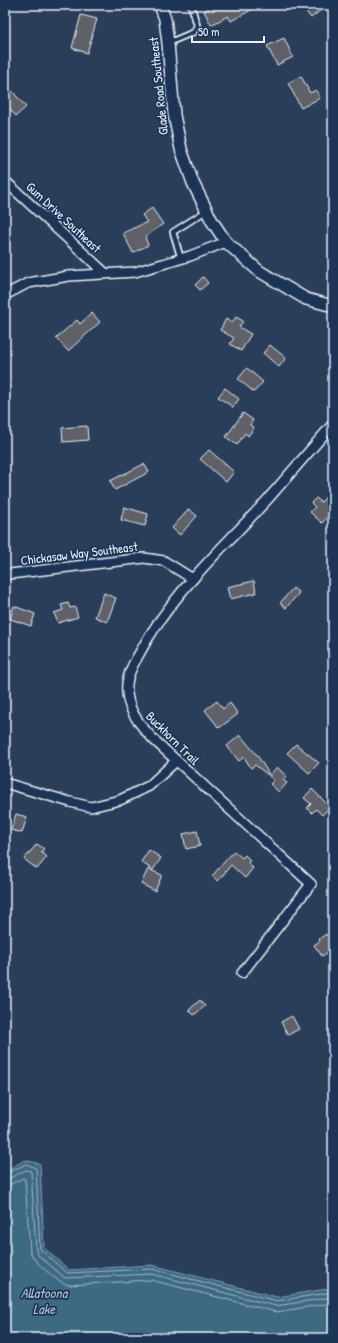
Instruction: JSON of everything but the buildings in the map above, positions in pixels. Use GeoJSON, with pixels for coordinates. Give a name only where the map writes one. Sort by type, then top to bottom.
{"type":"FeatureCollection","features":[{"type":"Feature","properties":{"kind":"street","name":"Glade Road Southeast"},"geometry":{"type":"LineString","coordinates":[[160,5],[165,19],[177,132],[187,167],[206,211],[226,242],[259,271],[306,299],[333,306]]}},
{"type":"Feature","properties":{"kind":"street","name":"Gum Drive Southeast"},"geometry":{"type":"LineString","coordinates":[[5,181],[105,273]]}},
{"type":"Feature","properties":{"kind":"street"},"geometry":{"type":"LineString","coordinates":[[5,295],[28,283],[69,276],[135,272],[181,259],[226,242]]}},
{"type":"Feature","properties":{"kind":"street","name":"Buckhorn Trail"},"geometry":{"type":"LineString","coordinates":[[242,973],[311,884],[153,739],[134,716],[127,696],[127,683],[132,667],[156,625],[193,579],[268,499],[333,424]]}},
{"type":"Feature","properties":{"kind":"street","name":"Chickasaw Way Southeast"},"geometry":{"type":"LineString","coordinates":[[10,574],[144,558],[164,561],[193,579]]}},
{"type":"Feature","properties":{"kind":"street"},"geometry":{"type":"LineString","coordinates":[[5,783],[91,807],[120,800],[149,786],[176,761]]}},
{"type":"Feature","properties":{"kind":"lane"},"geometry":{"type":"LineString","coordinates":[[168,43],[194,32],[197,25],[191,5]]}},
{"type":"Feature","properties":{"kind":"lane"},"geometry":{"type":"LineString","coordinates":[[181,259],[173,232],[206,211]]}},
{"type":"Feature","properties":{"kind":"water","name":"Allatoona Lake"},"geometry":{"type":"Polygon","coordinates":[[[25,1160],[40,1164],[44,1248],[69,1270],[152,1265],[277,1297],[333,1288],[333,1338],[5,1338],[5,1171],[25,1160]]]}}]}
